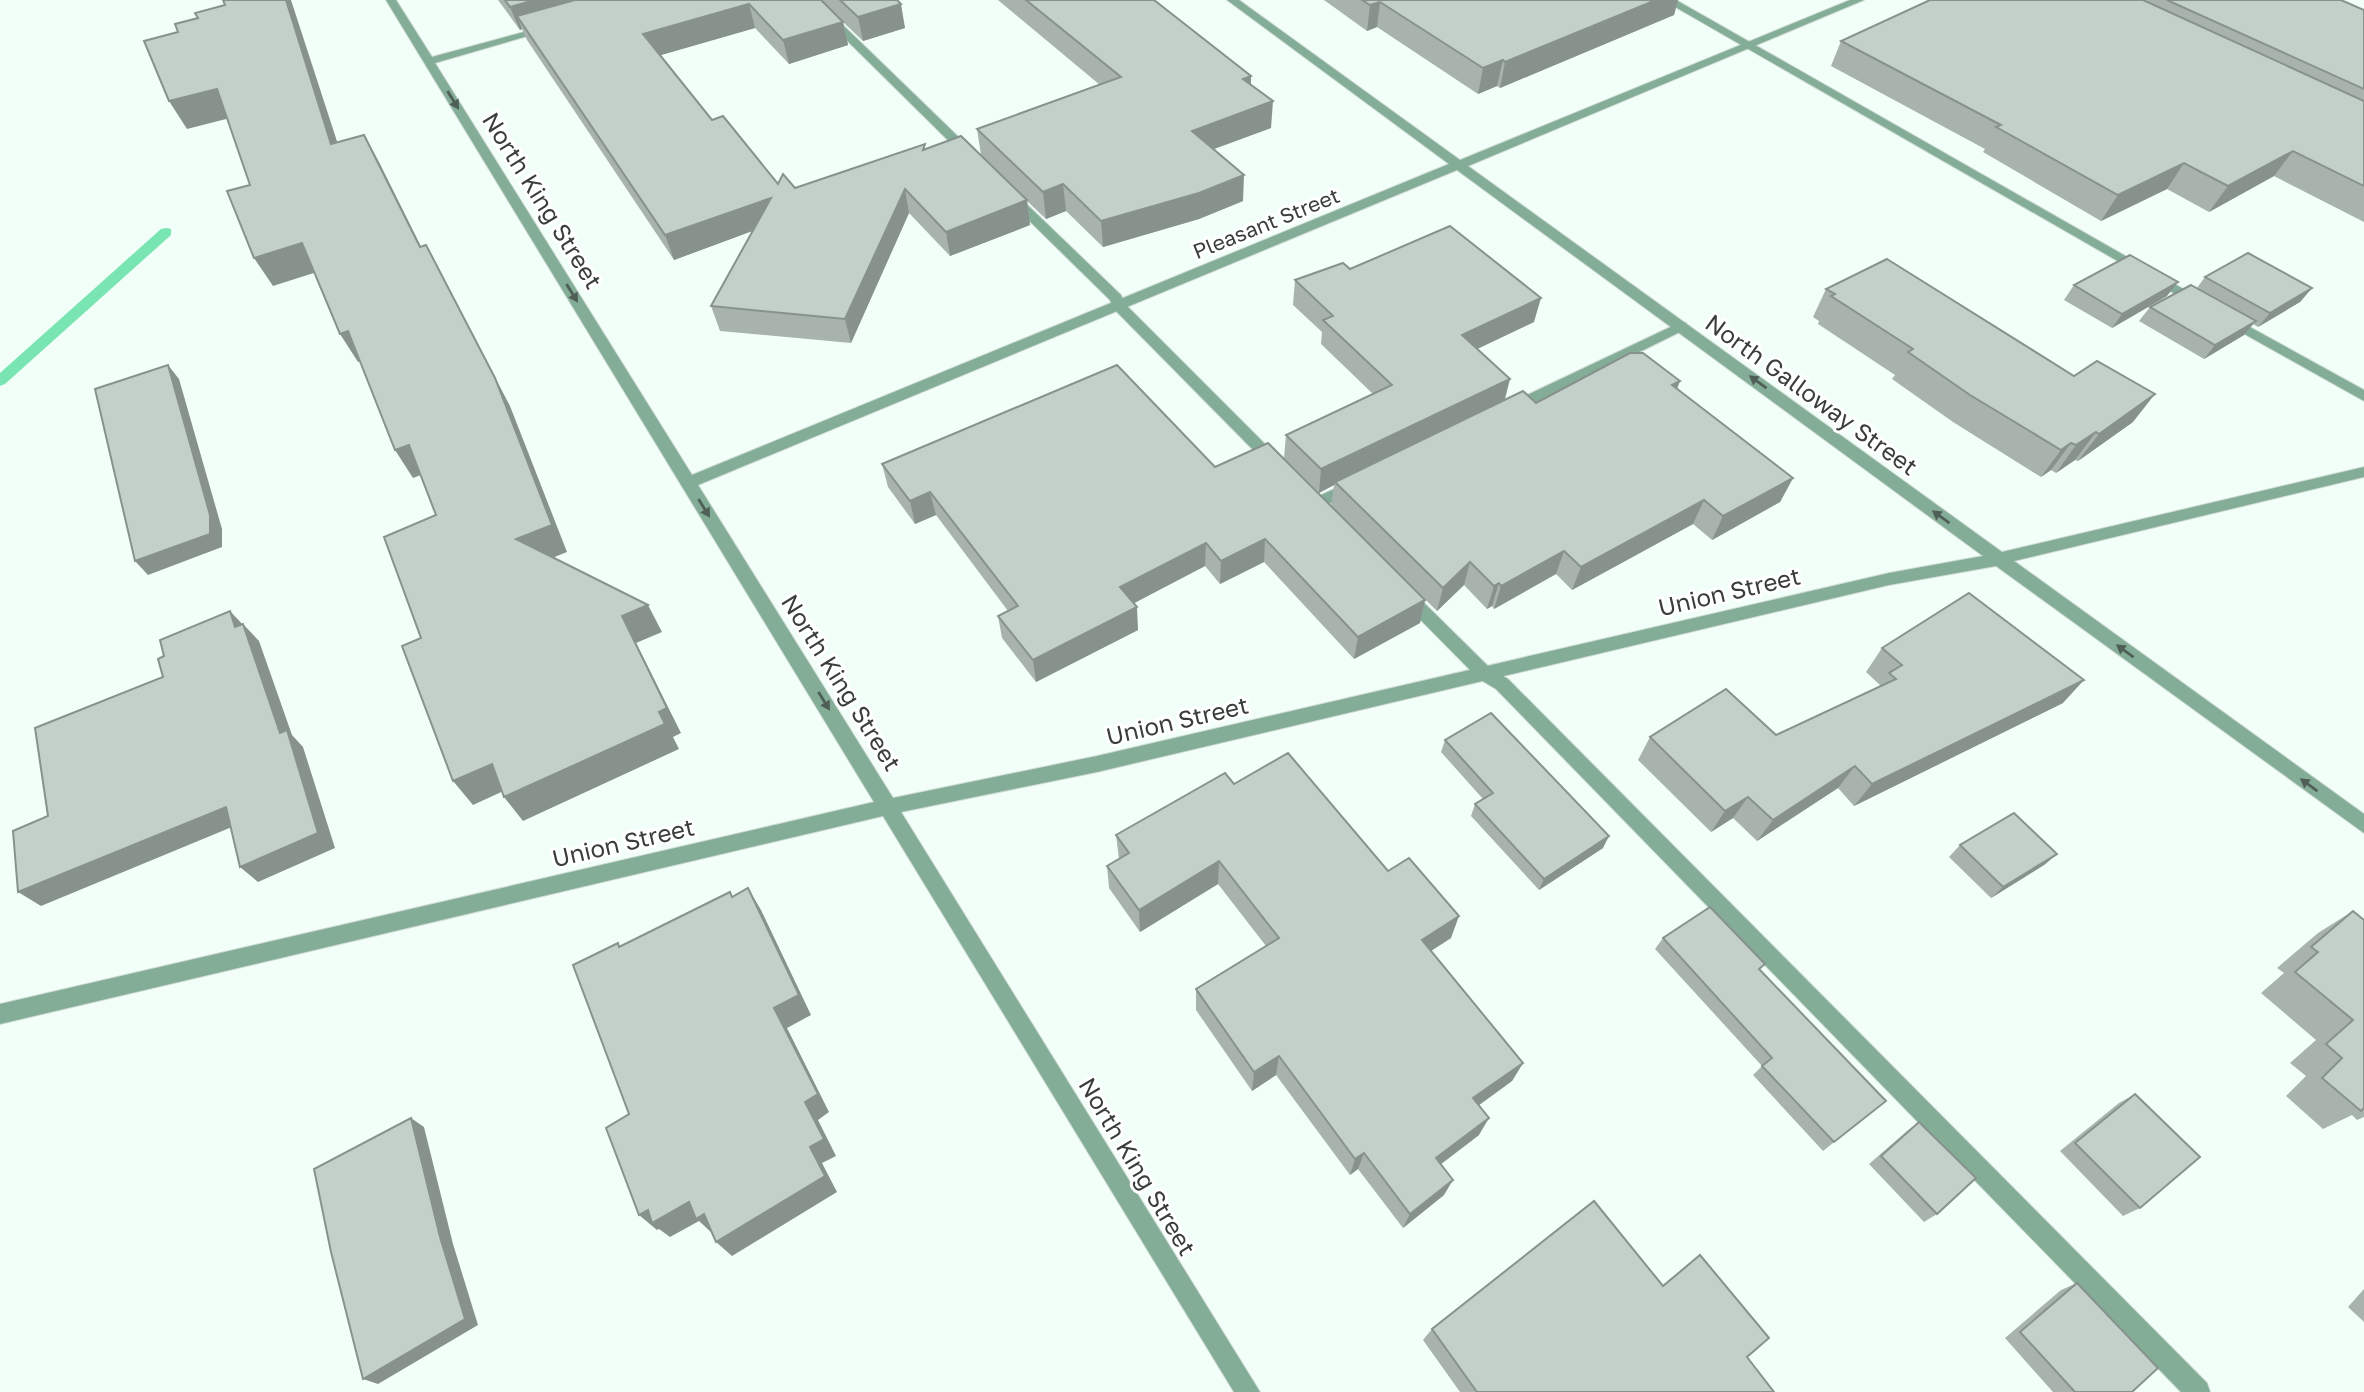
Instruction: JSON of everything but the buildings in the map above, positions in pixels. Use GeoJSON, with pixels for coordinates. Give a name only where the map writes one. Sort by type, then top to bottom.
{"type":"FeatureCollection","features":[{"type":"Feature","properties":{"kind":"street","name":"North King Street"},"geometry":{"type":"LineString","coordinates":[[391,0],[1248,1392]]}},
{"type":"Feature","properties":{"kind":"street"},"geometry":{"type":"LineString","coordinates":[[811,0],[978,163]]}},
{"type":"Feature","properties":{"kind":"street","name":"North Galloway Street"},"geometry":{"type":"LineString","coordinates":[[1232,0],[2364,825]]}},
{"type":"Feature","properties":{"kind":"street"},"geometry":{"type":"LineString","coordinates":[[1668,0],[2364,396]]}},
{"type":"Feature","properties":{"kind":"street","name":"Pleasant Street"},"geometry":{"type":"LineString","coordinates":[[688,483],[1859,0]]}},
{"type":"Feature","properties":{"kind":"street"},"geometry":{"type":"LineString","coordinates":[[428,61],[559,25]]}},
{"type":"Feature","properties":{"kind":"street"},"geometry":{"type":"LineString","coordinates":[[998,183],[1116,298],[1119,306],[1286,474]]}},
{"type":"Feature","properties":{"kind":"street"},"geometry":{"type":"LineString","coordinates":[[1499,415],[1681,326]]}},
{"type":"Feature","properties":{"kind":"street","name":"Union Street"},"geometry":{"type":"LineString","coordinates":[[0,1014],[889,805],[1097,764],[1889,579],[1998,559],[2364,472]]}},
{"type":"Feature","properties":{"kind":"street"},"geometry":{"type":"LineString","coordinates":[[1316,504],[1365,480]]}},
{"type":"Feature","properties":{"kind":"street"},"geometry":{"type":"LineString","coordinates":[[1391,580],[1485,674],[1502,684],[2198,1392]]}},
{"type":"Feature","properties":{"kind":"waterway"},"geometry":{"type":"LineString","coordinates":[[0,381],[166,232]]}}]}
